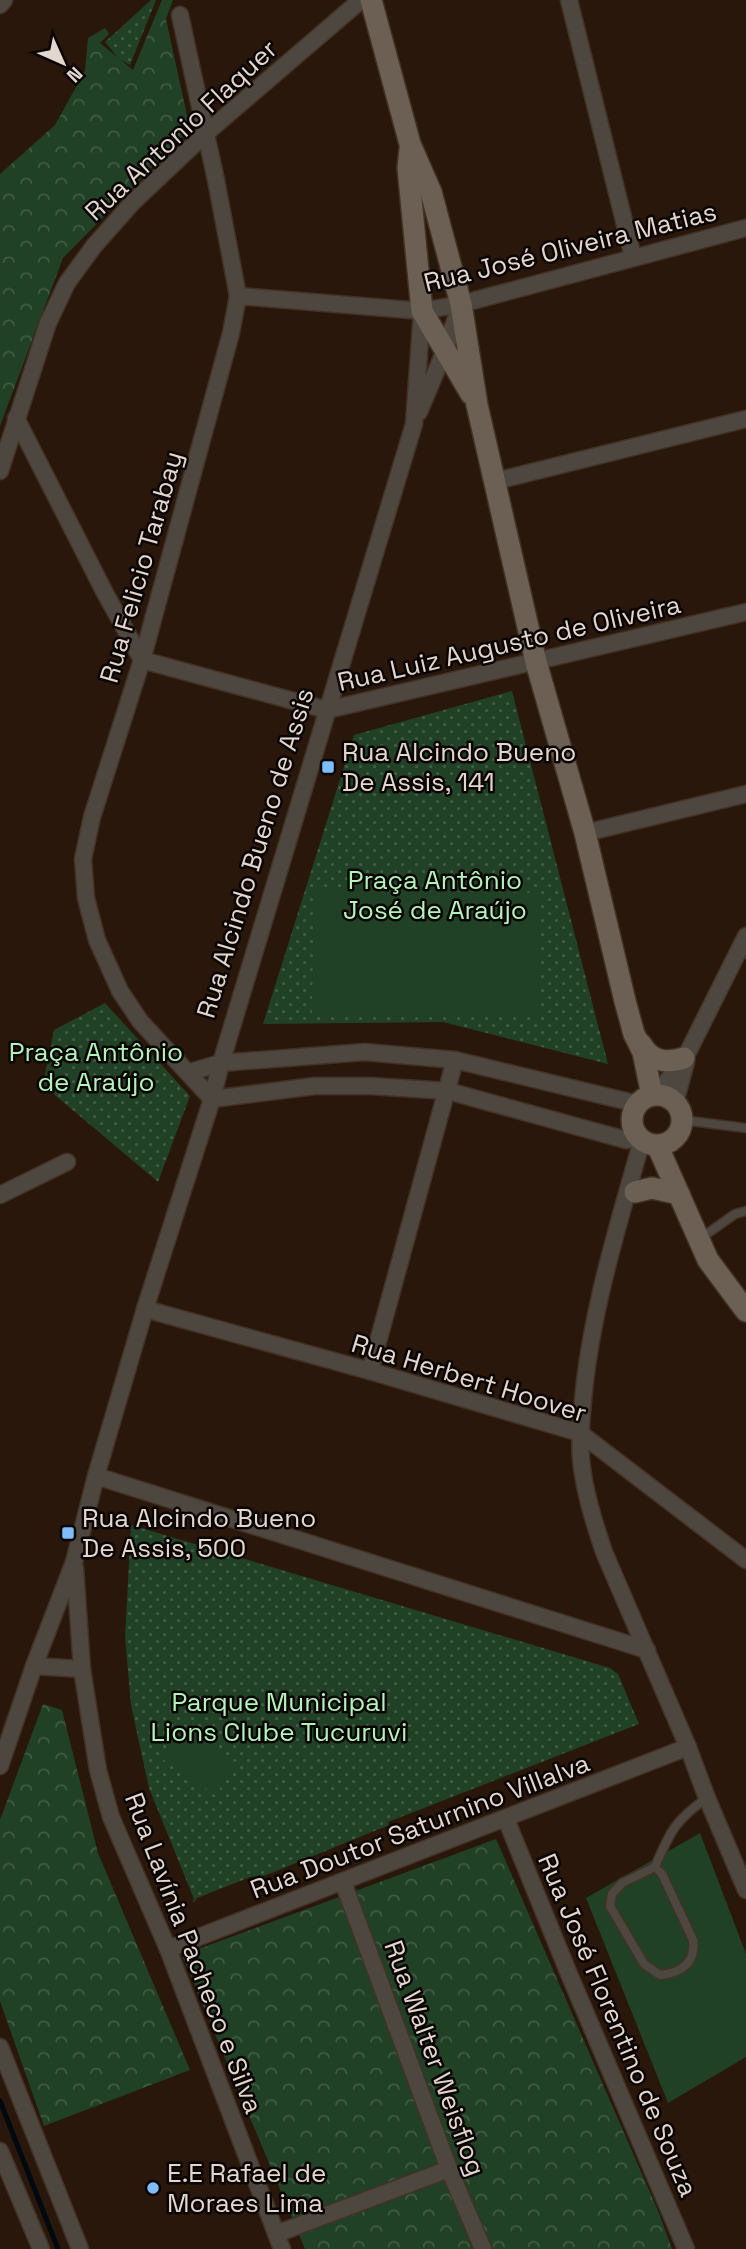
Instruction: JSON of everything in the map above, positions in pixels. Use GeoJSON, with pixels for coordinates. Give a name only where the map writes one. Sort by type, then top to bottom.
{"type":"FeatureCollection","features":[{"type":"Feature","properties":{"kind":"street"},"geometry":{"type":"LineString","coordinates":[[0,5],[4,0]]}},
{"type":"Feature","properties":{"kind":"street","name":"Rua Antonio Flaquer"},"geometry":{"type":"LineString","coordinates":[[0,471],[48,323],[67,284],[94,246],[132,202],[205,134],[361,0]]}},
{"type":"Feature","properties":{"kind":"street"},"geometry":{"type":"LineString","coordinates":[[371,0],[410,144],[431,192],[461,304],[477,405],[536,662],[585,833],[656,1121],[678,1194],[695,1232],[722,1282],[746,1311]]}},
{"type":"Feature","properties":{"kind":"street"},"geometry":{"type":"LineString","coordinates":[[569,0],[633,257]]}},
{"type":"Feature","properties":{"kind":"street","name":"Rua Felicio Tarabay"},"geometry":{"type":"LineString","coordinates":[[180,15],[238,296],[231,333],[142,660],[92,817],[83,859],[86,898],[97,940],[120,991],[141,1021],[212,1099]]}},
{"type":"Feature","properties":{"kind":"street","name":"Rua Alcindo Bueno de Assis"},"geometry":{"type":"LineString","coordinates":[[0,1766],[34,1665],[75,1562],[96,1476],[145,1309],[212,1099],[414,424],[422,311],[408,168],[410,144]]}},
{"type":"Feature","properties":{"kind":"street","name":"Rua José Oliveira Matias"},"geometry":{"type":"LineString","coordinates":[[238,296],[422,311],[461,304],[746,228]]}},
{"type":"Feature","properties":{"kind":"street"},"geometry":{"type":"LineString","coordinates":[[414,424],[461,304]]}},
{"type":"Feature","properties":{"kind":"street"},"geometry":{"type":"LineString","coordinates":[[422,311],[477,405]]}},
{"type":"Feature","properties":{"kind":"street"},"geometry":{"type":"LineString","coordinates":[[16,418],[142,660]]}},
{"type":"Feature","properties":{"kind":"street"},"geometry":{"type":"LineString","coordinates":[[496,481],[746,419]]}},
{"type":"Feature","properties":{"kind":"street","name":"Rua Luiz Augusto de Oliveira"},"geometry":{"type":"LineString","coordinates":[[142,660],[327,710],[746,612]]}},
{"type":"Feature","properties":{"kind":"street"},"geometry":{"type":"LineString","coordinates":[[585,833],[746,794]]}},
{"type":"Feature","properties":{"kind":"street"},"geometry":{"type":"LineString","coordinates":[[746,936],[656,1121],[629,1200],[597,1311],[587,1365],[580,1433],[584,1480],[604,1552],[746,1890]]}},
{"type":"Feature","properties":{"kind":"street"},"geometry":{"type":"LineString","coordinates":[[637,1038],[646,1052],[660,1060],[686,1055]]}},
{"type":"Feature","properties":{"kind":"street"},"geometry":{"type":"LineString","coordinates":[[190,1072],[221,1063],[365,1052],[455,1060],[656,1121]]}},
{"type":"Feature","properties":{"kind":"street"},"geometry":{"type":"LineString","coordinates":[[370,1371],[455,1060]]}},
{"type":"Feature","properties":{"kind":"street"},"geometry":{"type":"LineString","coordinates":[[212,1099],[315,1086],[371,1086],[448,1091],[626,1139],[656,1121]]}},
{"type":"Feature","properties":{"kind":"street"},"geometry":{"type":"LineString","coordinates":[[656,1121],[695,1232]]}},
{"type":"Feature","properties":{"kind":"street"},"geometry":{"type":"LineString","coordinates":[[0,1195],[66,1162]]}},
{"type":"Feature","properties":{"kind":"street"},"geometry":{"type":"LineString","coordinates":[[629,1200],[652,1188],[678,1194]]}},
{"type":"Feature","properties":{"kind":"street","name":"Rua Herbert Hoover"},"geometry":{"type":"LineString","coordinates":[[145,1309],[580,1433],[746,1560]]}},
{"type":"Feature","properties":{"kind":"street"},"geometry":{"type":"LineString","coordinates":[[96,1476],[647,1650]]}},
{"type":"Feature","properties":{"kind":"street","name":"Rua Lavínia Pacheco e Silva"},"geometry":{"type":"LineString","coordinates":[[75,1562],[82,1669],[99,1770],[111,1817],[168,1949],[279,2241]]}},
{"type":"Feature","properties":{"kind":"street"},"geometry":{"type":"LineString","coordinates":[[34,1665],[82,1669]]}},
{"type":"Feature","properties":{"kind":"street","name":"Rua Doutor Saturnino Villalva"},"geometry":{"type":"LineString","coordinates":[[168,1949],[688,1747]]}},
{"type":"Feature","properties":{"kind":"street","name":"Rua José Florentino de Souza"},"geometry":{"type":"LineString","coordinates":[[506,1819],[686,2249]]}},
{"type":"Feature","properties":{"kind":"street","name":"Rua Walter Weisflog"},"geometry":{"type":"LineString","coordinates":[[343,1882],[449,2169],[483,2249]]}},
{"type":"Feature","properties":{"kind":"street"},"geometry":{"type":"LineString","coordinates":[[0,2047],[80,2249]]}},
{"type":"Feature","properties":{"kind":"street"},"geometry":{"type":"LineString","coordinates":[[0,2151],[41,2249]]}},
{"type":"Feature","properties":{"kind":"street"},"geometry":{"type":"LineString","coordinates":[[279,2241],[449,2169]]}},
{"type":"Feature","properties":{"kind":"lane"},"geometry":{"type":"LineString","coordinates":[[656,1121],[746,1128]]}},
{"type":"Feature","properties":{"kind":"lane"},"geometry":{"type":"LineString","coordinates":[[695,1232],[746,1211]]}},
{"type":"Feature","properties":{"kind":"lane"},"geometry":{"type":"LineString","coordinates":[[655,1867],[662,1874],[695,1949],[688,1965],[675,1973],[660,1975],[644,1964],[610,1906],[612,1894],[622,1882],[655,1867],[671,1829],[707,1798]]}},
{"type":"Feature","properties":{"kind":"green space"},"geometry":{"type":"Polygon","coordinates":[[[151,0],[156,0],[130,65],[119,59],[105,42],[151,0]]]}},
{"type":"Feature","properties":{"kind":"green space"},"geometry":{"type":"Polygon","coordinates":[[[162,0],[173,0],[166,19],[190,129],[63,258],[0,426],[0,174],[55,125],[85,71],[88,38],[105,28],[109,34],[100,43],[133,70],[162,0]]]}},
{"type":"Feature","properties":{"kind":"green space","name":"Praça Antônio José de Araújo"},"geometry":{"type":"Polygon","coordinates":[[[512,691],[608,1064],[443,1022],[263,1024],[354,735],[512,691]]]}},
{"type":"Feature","properties":{"kind":"green space"},"geometry":{"type":"Polygon","coordinates":[[[314,890],[540,893],[538,1016],[312,1013],[314,890]]]}},
{"type":"Feature","properties":{"kind":"green space","name":"Praça Antônio de Araújo"},"geometry":{"type":"Polygon","coordinates":[[[105,1003],[190,1096],[158,1182],[43,1085],[54,1030],[105,1003]]]}},
{"type":"Feature","properties":{"kind":"green space","name":"Parque Municipal Lions Clube Tucuruvi"},"geometry":{"type":"Polygon","coordinates":[[[131,1525],[610,1668],[618,1674],[639,1724],[388,1822],[389,1825],[274,1872],[255,1879],[253,1876],[197,1898],[193,1903],[194,1899],[149,1788],[131,1705],[125,1637],[131,1525]]]}},
{"type":"Feature","properties":{"kind":"green space"},"geometry":{"type":"Polygon","coordinates":[[[43,1704],[62,1710],[98,1853],[190,2070],[44,2126],[0,2001],[0,1820],[43,1704]]]}},
{"type":"Feature","properties":{"kind":"green space"},"geometry":{"type":"Polygon","coordinates":[[[181,1727],[235,1762],[216,1796],[161,1758],[181,1727]]]}},
{"type":"Feature","properties":{"kind":"green space"},"geometry":{"type":"Polygon","coordinates":[[[700,1833],[746,1954],[746,2057],[668,2103],[586,1898],[700,1833]]]}},
{"type":"Feature","properties":{"kind":"green space"},"geometry":{"type":"Polygon","coordinates":[[[496,1839],[659,2213],[672,2249],[305,2249],[182,1955],[496,1839]]]}},
{"type":"Feature","properties":{"kind":"waterway"},"geometry":{"type":"LineString","coordinates":[[0,2101],[58,2249]]}},
{"type":"Feature","properties":{"kind":"place","name":"Rua Alcindo Bueno De Assis, 141"},"geometry":{"type":"Point","coordinates":[328,767]}},
{"type":"Feature","properties":{"kind":"place","name":"Rua Alcindo Bueno De Assis, 500"},"geometry":{"type":"Point","coordinates":[68,1533]}},
{"type":"Feature","properties":{"kind":"place","name":"E.E Rafael de Moraes Lima"},"geometry":{"type":"Point","coordinates":[153,2188]}}]}
